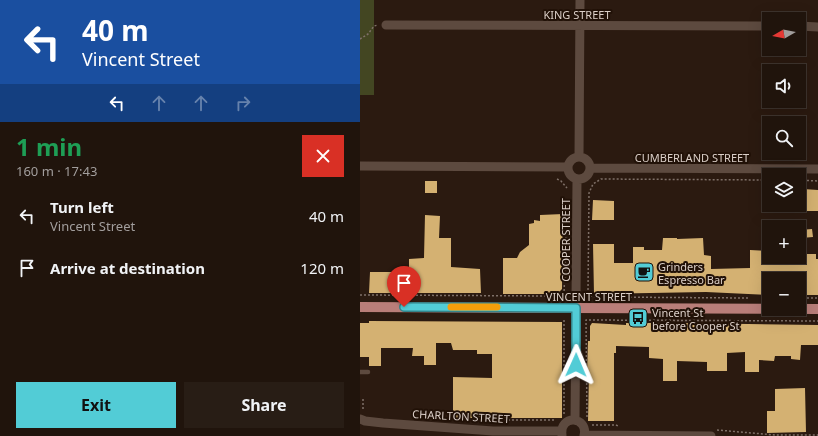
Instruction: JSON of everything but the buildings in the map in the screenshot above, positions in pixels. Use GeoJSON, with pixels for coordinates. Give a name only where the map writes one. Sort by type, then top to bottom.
{"type":"FeatureCollection","features":[{"type":"Feature","properties":{"kind":"main road","name":"VINCENT STREET"},"geometry":{"type":"LineString","coordinates":[[360,307],[818,309]]}},
{"type":"Feature","properties":{"kind":"street"},"geometry":{"type":"LineString","coordinates":[[579,157],[580,0]]}},
{"type":"Feature","properties":{"kind":"street","name":"KING STREET"},"geometry":{"type":"LineString","coordinates":[[386,25],[762,26]]}},
{"type":"Feature","properties":{"kind":"street"},"geometry":{"type":"LineString","coordinates":[[806,26],[818,26]]}},
{"type":"Feature","properties":{"kind":"street"},"geometry":{"type":"LineString","coordinates":[[579,157],[587,160],[590,172],[586,177],[577,179],[571,176],[568,167],[571,161],[579,157]]}},
{"type":"Feature","properties":{"kind":"street"},"geometry":{"type":"LineString","coordinates":[[360,166],[568,167]]}},
{"type":"Feature","properties":{"kind":"street","name":"CUMBERLAND STREET"},"geometry":{"type":"LineString","coordinates":[[590,168],[818,169]]}},
{"type":"Feature","properties":{"kind":"street","name":"COOPER STREET"},"geometry":{"type":"LineString","coordinates":[[575,420],[577,179]]}},
{"type":"Feature","properties":{"kind":"street","name":"CHARLTON STREET"},"geometry":{"type":"LineString","coordinates":[[360,419],[383,423],[493,431],[562,434]]}},
{"type":"Feature","properties":{"kind":"street"},"geometry":{"type":"LineString","coordinates":[[562,434],[566,422],[575,420],[583,426],[584,436],[711,436]]}},
{"type":"Feature","properties":{"kind":"lane"},"geometry":{"type":"LineString","coordinates":[[360,372],[368,372]]}},
{"type":"Feature","properties":{"kind":"path"},"geometry":{"type":"LineString","coordinates":[[360,39],[368,34],[374,26],[386,25]]}},
{"type":"Feature","properties":{"kind":"path","name":"COOPER STREET"},"geometry":{"type":"LineString","coordinates":[[557,179],[566,186],[569,193]]}},
{"type":"Feature","properties":{"kind":"path","name":"CUMBERLAND STREET"},"geometry":{"type":"LineString","coordinates":[[586,295],[588,293],[589,193],[593,184],[601,179],[762,180]]}},
{"type":"Feature","properties":{"kind":"path"},"geometry":{"type":"LineString","coordinates":[[806,180],[818,181]]}},
{"type":"Feature","properties":{"kind":"path","name":"COOPER STREET"},"geometry":{"type":"LineString","coordinates":[[360,295],[564,295],[567,198]]}},
{"type":"Feature","properties":{"kind":"path","name":"VINCENT STREET"},"geometry":{"type":"LineString","coordinates":[[586,295],[595,297],[740,297],[752,299]]}},
{"type":"Feature","properties":{"kind":"path"},"geometry":{"type":"LineString","coordinates":[[806,298],[818,298]]}},
{"type":"Feature","properties":{"kind":"path"},"geometry":{"type":"LineString","coordinates":[[564,320],[564,420]]}},
{"type":"Feature","properties":{"kind":"path"},"geometry":{"type":"LineString","coordinates":[[587,417],[586,320],[818,321]]}},
{"type":"Feature","properties":{"kind":"green space"},"geometry":{"type":"Polygon","coordinates":[[[360,0],[374,0],[374,95],[360,95],[360,0]]]}},
{"type":"Feature","properties":{"kind":"slow traffic"},"geometry":{"type":"LineString","coordinates":[[451,307],[497,307]]}},
{"type":"Feature","properties":{"kind":"place","name":"Grinders Espresso Bar"},"geometry":{"type":"Point","coordinates":[644,272]}},
{"type":"Feature","properties":{"kind":"place","name":"Vincent St before Cooper St"},"geometry":{"type":"Point","coordinates":[638,318]}},
{"type":"Feature","properties":{"kind":"route"},"geometry":{"type":"LineString","coordinates":[[404,307],[576,308],[576,365]]}}]}
